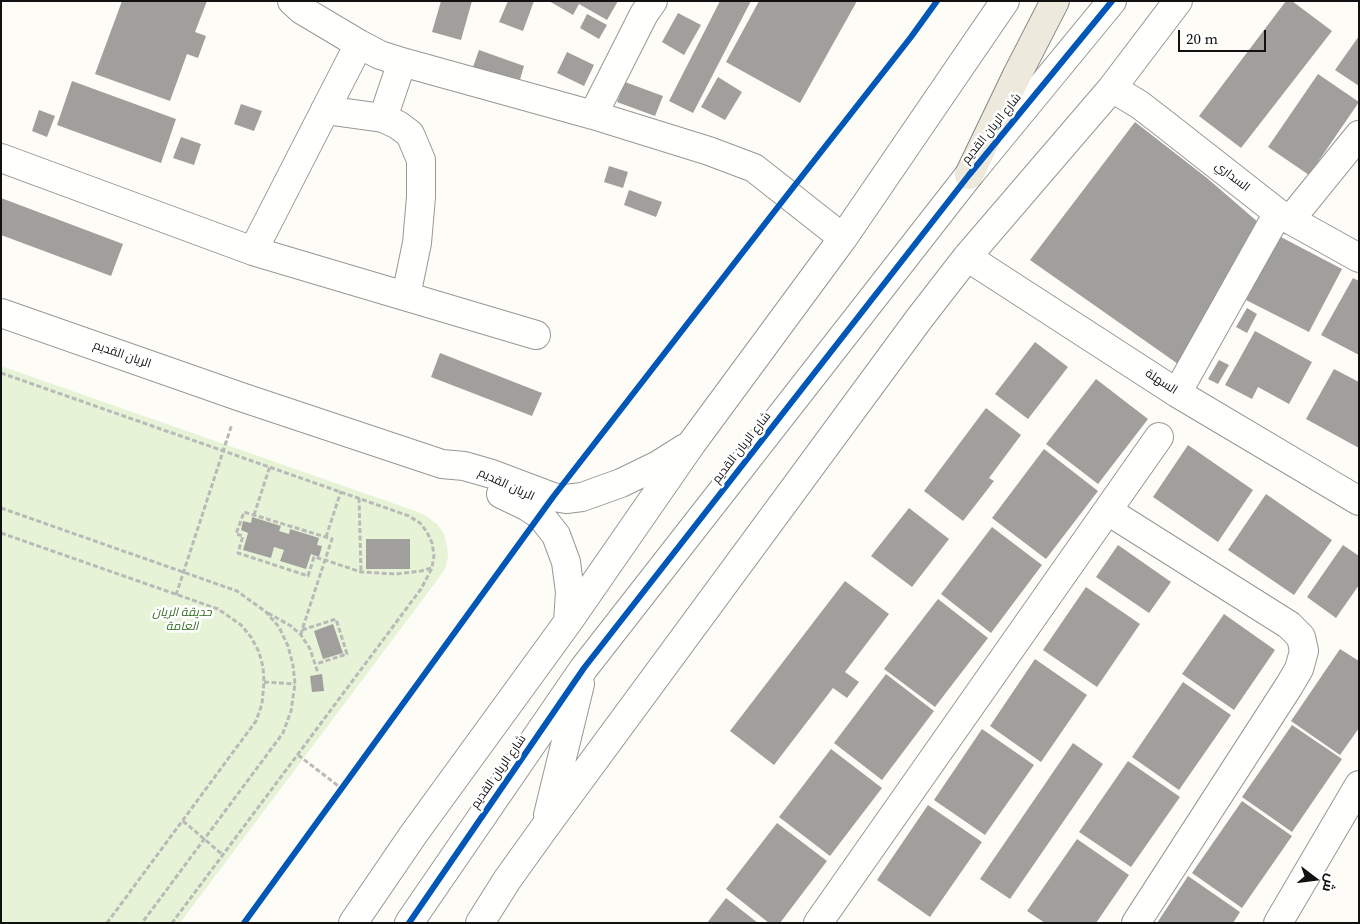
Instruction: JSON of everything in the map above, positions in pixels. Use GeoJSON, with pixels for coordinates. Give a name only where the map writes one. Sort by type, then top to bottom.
{"type":"FeatureCollection","features":[{"type":"Feature","properties":{"kind":"main road"},"geometry":{"type":"LineString","coordinates":[[969,175],[1055,1]]}},
{"type":"Feature","properties":{"kind":"street"},"geometry":{"type":"LineString","coordinates":[[292,1],[302,10],[359,44],[402,62],[593,115],[709,150],[754,168],[843,238]]}},
{"type":"Feature","properties":{"kind":"street"},"geometry":{"type":"LineString","coordinates":[[593,115],[644,14],[653,1]]}},
{"type":"Feature","properties":{"kind":"street"},"geometry":{"type":"LineString","coordinates":[[353,923],[451,781],[568,622],[692,443],[843,238],[1005,1]]}},
{"type":"Feature","properties":{"kind":"street","name":"شارع الريان القديم"},"geometry":{"type":"LineString","coordinates":[[409,923],[584,668],[969,175],[1112,1]]}},
{"type":"Feature","properties":{"kind":"street"},"geometry":{"type":"LineString","coordinates":[[480,923],[545,827],[913,327],[967,257],[1112,88],[1178,1]]}},
{"type":"Feature","properties":{"kind":"street"},"geometry":{"type":"LineString","coordinates":[[253,251],[359,44]]}},
{"type":"Feature","properties":{"kind":"street"},"geometry":{"type":"LineString","coordinates":[[383,118],[402,62]]}},
{"type":"Feature","properties":{"kind":"street","name":"السداري"},"geometry":{"type":"LineString","coordinates":[[1112,88],[1155,116],[1284,216],[1359,258]]}},
{"type":"Feature","properties":{"kind":"street"},"geometry":{"type":"LineString","coordinates":[[325,110],[383,118],[398,125],[410,134],[421,160],[421,197],[417,243],[406,296]]}},
{"type":"Feature","properties":{"kind":"street"},"geometry":{"type":"LineString","coordinates":[[1177,393],[1284,216],[1359,135]]}},
{"type":"Feature","properties":{"kind":"street"},"geometry":{"type":"LineString","coordinates":[[1,158],[253,251],[536,335]]}},
{"type":"Feature","properties":{"kind":"street","name":"السهلة"},"geometry":{"type":"LineString","coordinates":[[967,257],[1177,393],[1359,501]]}},
{"type":"Feature","properties":{"kind":"street","name":"الريان القديم"},"geometry":{"type":"LineString","coordinates":[[1,313],[241,397],[442,464],[477,470],[553,498],[582,497],[621,483],[658,465],[692,443]]}},
{"type":"Feature","properties":{"kind":"street"},"geometry":{"type":"LineString","coordinates":[[818,923],[1159,437]]}},
{"type":"Feature","properties":{"kind":"street","name":"الريان القديم"},"geometry":{"type":"LineString","coordinates":[[442,464],[473,482],[528,507],[540,515],[556,535],[566,562],[570,592],[568,622]]}},
{"type":"Feature","properties":{"kind":"street"},"geometry":{"type":"LineString","coordinates":[[1108,511],[1289,625],[1301,637],[1304,651],[1299,669],[1289,686],[1136,923]]}},
{"type":"Feature","properties":{"kind":"street"},"geometry":{"type":"LineString","coordinates":[[545,827],[584,668]]}},
{"type":"Feature","properties":{"kind":"street"},"geometry":{"type":"LineString","coordinates":[[1278,923],[1359,785]]}},
{"type":"Feature","properties":{"kind":"path"},"geometry":{"type":"LineString","coordinates":[[1,373],[410,516],[420,523],[427,532],[432,544],[434,555],[432,568],[421,589],[172,923]]}},
{"type":"Feature","properties":{"kind":"path"},"geometry":{"type":"LineString","coordinates":[[176,595],[241,397]]}},
{"type":"Feature","properties":{"kind":"path"},"geometry":{"type":"LineString","coordinates":[[254,515],[270,466]]}},
{"type":"Feature","properties":{"kind":"path"},"geometry":{"type":"LineString","coordinates":[[326,537],[341,491]]}},
{"type":"Feature","properties":{"kind":"path"},"geometry":{"type":"LineString","coordinates":[[359,498],[361,572]]}},
{"type":"Feature","properties":{"kind":"path"},"geometry":{"type":"LineString","coordinates":[[1,508],[237,591],[266,612],[279,618],[301,635],[310,649],[318,673]]}},
{"type":"Feature","properties":{"kind":"path"},"geometry":{"type":"LineString","coordinates":[[301,635],[302,630],[325,560],[332,539],[244,512],[236,534],[243,536],[238,553],[308,576],[314,557],[325,560],[361,572],[396,574],[432,568]]}},
{"type":"Feature","properties":{"kind":"path"},"geometry":{"type":"LineString","coordinates":[[1,533],[218,610],[241,625],[251,637],[259,652],[264,682],[262,704],[256,721],[106,923]]}},
{"type":"Feature","properties":{"kind":"path"},"geometry":{"type":"LineString","coordinates":[[142,923],[283,733],[291,711],[295,684],[293,665],[288,646],[279,628],[266,612]]}},
{"type":"Feature","properties":{"kind":"path"},"geometry":{"type":"LineString","coordinates":[[302,630],[336,619],[347,654],[316,664]]}},
{"type":"Feature","properties":{"kind":"path"},"geometry":{"type":"LineString","coordinates":[[264,682],[295,684]]}},
{"type":"Feature","properties":{"kind":"path"},"geometry":{"type":"LineString","coordinates":[[298,755],[341,788]]}},
{"type":"Feature","properties":{"kind":"path"},"geometry":{"type":"LineString","coordinates":[[335,796],[346,780]]}},
{"type":"Feature","properties":{"kind":"path"},"geometry":{"type":"LineString","coordinates":[[183,821],[223,855]]}},
{"type":"Feature","properties":{"kind":"green space","name":"حديقة الريان العامة"},"geometry":{"type":"Polygon","coordinates":[[[1,366],[418,512],[437,524],[444,534],[448,557],[445,569],[180,923],[1,923],[1,366]]]}},
{"type":"Feature","properties":{"kind":"building"},"geometry":{"type":"Polygon","coordinates":[[[122,1],[207,1],[195,32],[206,36],[198,58],[187,54],[170,101],[95,74],[122,1]]]}},
{"type":"Feature","properties":{"kind":"building"},"geometry":{"type":"Polygon","coordinates":[[[441,1],[472,1],[461,40],[432,32],[441,1]]]}},
{"type":"Feature","properties":{"kind":"building"},"geometry":{"type":"Polygon","coordinates":[[[508,1],[534,1],[523,31],[499,22],[508,1]]]}},
{"type":"Feature","properties":{"kind":"building"},"geometry":{"type":"Polygon","coordinates":[[[549,1],[618,1],[607,20],[579,4],[573,15],[549,1]]]}},
{"type":"Feature","properties":{"kind":"building"},"geometry":{"type":"Polygon","coordinates":[[[720,1],[751,1],[693,113],[669,101],[720,1]]]}},
{"type":"Feature","properties":{"kind":"building"},"geometry":{"type":"Polygon","coordinates":[[[759,1],[857,1],[800,103],[726,62],[759,1]]]}},
{"type":"Feature","properties":{"kind":"building"},"geometry":{"type":"Polygon","coordinates":[[[1286,1],[1292,1],[1332,31],[1241,148],[1199,116],[1286,1]]]}},
{"type":"Feature","properties":{"kind":"building"},"geometry":{"type":"Polygon","coordinates":[[[678,13],[701,25],[684,55],[662,42],[678,13]]]}},
{"type":"Feature","properties":{"kind":"building"},"geometry":{"type":"Polygon","coordinates":[[[587,14],[607,25],[599,39],[580,28],[587,14]]]}},
{"type":"Feature","properties":{"kind":"building"},"geometry":{"type":"Polygon","coordinates":[[[1359,36],[1359,86],[1335,70],[1359,36]]]}},
{"type":"Feature","properties":{"kind":"building"},"geometry":{"type":"Polygon","coordinates":[[[479,50],[524,66],[519,83],[473,67],[479,50]]]}},
{"type":"Feature","properties":{"kind":"building"},"geometry":{"type":"Polygon","coordinates":[[[567,52],[594,65],[584,86],[557,73],[567,52]]]}},
{"type":"Feature","properties":{"kind":"building"},"geometry":{"type":"Polygon","coordinates":[[[1318,74],[1359,102],[1309,175],[1268,147],[1318,74]]]}},
{"type":"Feature","properties":{"kind":"building"},"geometry":{"type":"Polygon","coordinates":[[[718,77],[742,92],[725,120],[701,107],[718,77]]]}},
{"type":"Feature","properties":{"kind":"building"},"geometry":{"type":"Polygon","coordinates":[[[72,81],[176,119],[161,163],[57,125],[72,81]]]}},
{"type":"Feature","properties":{"kind":"building"},"geometry":{"type":"Polygon","coordinates":[[[625,82],[663,96],[655,116],[617,102],[625,82]]]}},
{"type":"Feature","properties":{"kind":"building"},"geometry":{"type":"Polygon","coordinates":[[[241,104],[262,111],[254,131],[234,124],[241,104]]]}},
{"type":"Feature","properties":{"kind":"building"},"geometry":{"type":"Polygon","coordinates":[[[39,110],[55,116],[47,137],[32,131],[39,110]]]}},
{"type":"Feature","properties":{"kind":"building"},"geometry":{"type":"Polygon","coordinates":[[[1135,122],[1207,178],[1259,223],[1178,364],[1030,260],[1135,122]]]}},
{"type":"Feature","properties":{"kind":"building"},"geometry":{"type":"Polygon","coordinates":[[[181,137],[201,144],[194,165],[173,158],[181,137]]]}},
{"type":"Feature","properties":{"kind":"building"},"geometry":{"type":"Polygon","coordinates":[[[609,166],[628,172],[623,188],[604,182],[609,166]]]}},
{"type":"Feature","properties":{"kind":"building"},"geometry":{"type":"Polygon","coordinates":[[[629,190],[662,202],[656,217],[624,205],[629,190]]]}},
{"type":"Feature","properties":{"kind":"building"},"geometry":{"type":"Polygon","coordinates":[[[1,198],[123,244],[111,276],[1,235],[1,198]]]}},
{"type":"Feature","properties":{"kind":"building"},"geometry":{"type":"Polygon","coordinates":[[[1279,236],[1342,269],[1309,332],[1246,300],[1279,236]]]}},
{"type":"Feature","properties":{"kind":"building"},"geometry":{"type":"Polygon","coordinates":[[[1353,278],[1359,281],[1359,355],[1321,335],[1353,278]]]}},
{"type":"Feature","properties":{"kind":"building"},"geometry":{"type":"Polygon","coordinates":[[[1247,308],[1257,314],[1247,333],[1236,327],[1247,308]]]}},
{"type":"Feature","properties":{"kind":"building"},"geometry":{"type":"Polygon","coordinates":[[[1255,331],[1312,362],[1289,404],[1258,387],[1252,399],[1225,385],[1255,331]]]}},
{"type":"Feature","properties":{"kind":"building"},"geometry":{"type":"Polygon","coordinates":[[[1035,342],[1068,367],[1028,419],[995,394],[1035,342]]]}},
{"type":"Feature","properties":{"kind":"building"},"geometry":{"type":"Polygon","coordinates":[[[440,353],[542,393],[532,416],[431,377],[440,353]]]}},
{"type":"Feature","properties":{"kind":"building"},"geometry":{"type":"Polygon","coordinates":[[[1219,360],[1229,365],[1218,384],[1208,379],[1219,360]]]}},
{"type":"Feature","properties":{"kind":"building"},"geometry":{"type":"Polygon","coordinates":[[[1334,369],[1359,382],[1359,448],[1306,419],[1334,369]]]}},
{"type":"Feature","properties":{"kind":"building"},"geometry":{"type":"Polygon","coordinates":[[[1096,379],[1148,419],[1098,484],[1046,444],[1096,379]]]}},
{"type":"Feature","properties":{"kind":"building"},"geometry":{"type":"Polygon","coordinates":[[[986,408],[1021,435],[989,478],[994,481],[963,521],[924,491],[986,408]]]}},
{"type":"Feature","properties":{"kind":"building"},"geometry":{"type":"Polygon","coordinates":[[[1188,445],[1253,490],[1218,542],[1153,497],[1188,445]]]}},
{"type":"Feature","properties":{"kind":"building"},"geometry":{"type":"Polygon","coordinates":[[[1044,449],[1098,491],[1046,559],[992,518],[1044,449]]]}},
{"type":"Feature","properties":{"kind":"building"},"geometry":{"type":"Polygon","coordinates":[[[1266,494],[1332,540],[1294,595],[1228,550],[1266,494]]]}},
{"type":"Feature","properties":{"kind":"building"},"geometry":{"type":"Polygon","coordinates":[[[909,508],[949,539],[912,587],[871,556],[909,508]]]}},
{"type":"Feature","properties":{"kind":"building"},"geometry":{"type":"Polygon","coordinates":[[[252,517],[281,526],[279,531],[289,534],[290,529],[319,538],[317,545],[322,546],[319,557],[311,554],[306,569],[280,561],[284,550],[274,547],[271,558],[243,550],[248,533],[241,530],[243,521],[251,523],[252,517]]]}},
{"type":"Feature","properties":{"kind":"building"},"geometry":{"type":"Polygon","coordinates":[[[992,527],[1042,565],[991,633],[941,594],[992,527]]]}},
{"type":"Feature","properties":{"kind":"building"},"geometry":{"type":"Polygon","coordinates":[[[366,539],[410,539],[410,569],[366,569],[366,539]]]}},
{"type":"Feature","properties":{"kind":"building"},"geometry":{"type":"Polygon","coordinates":[[[1118,545],[1171,582],[1149,613],[1096,577],[1118,545]]]}},
{"type":"Feature","properties":{"kind":"building"},"geometry":{"type":"Polygon","coordinates":[[[1343,545],[1359,556],[1359,585],[1336,618],[1307,597],[1343,545]]]}},
{"type":"Feature","properties":{"kind":"building"},"geometry":{"type":"Polygon","coordinates":[[[845,581],[889,614],[845,672],[859,682],[847,698],[833,688],[774,765],[730,731],[845,581]]]}},
{"type":"Feature","properties":{"kind":"building"},"geometry":{"type":"Polygon","coordinates":[[[1086,587],[1140,624],[1097,687],[1043,650],[1086,587]]]}},
{"type":"Feature","properties":{"kind":"building"},"geometry":{"type":"Polygon","coordinates":[[[938,599],[988,638],[935,707],[884,669],[938,599]]]}},
{"type":"Feature","properties":{"kind":"building"},"geometry":{"type":"Polygon","coordinates":[[[1224,614],[1275,650],[1234,710],[1182,674],[1224,614]]]}},
{"type":"Feature","properties":{"kind":"building"},"geometry":{"type":"Polygon","coordinates":[[[333,624],[343,653],[323,659],[314,631],[333,624]]]}},
{"type":"Feature","properties":{"kind":"building"},"geometry":{"type":"Polygon","coordinates":[[[1340,649],[1359,661],[1359,728],[1340,755],[1291,721],[1340,649]]]}},
{"type":"Feature","properties":{"kind":"building"},"geometry":{"type":"Polygon","coordinates":[[[1035,659],[1087,695],[1041,762],[990,726],[1035,659]]]}},
{"type":"Feature","properties":{"kind":"building"},"geometry":{"type":"Polygon","coordinates":[[[322,674],[324,691],[312,692],[310,676],[322,674]]]}},
{"type":"Feature","properties":{"kind":"building"},"geometry":{"type":"Polygon","coordinates":[[[886,674],[934,711],[882,780],[834,743],[886,674]]]}},
{"type":"Feature","properties":{"kind":"building"},"geometry":{"type":"Polygon","coordinates":[[[1183,682],[1231,715],[1179,790],[1132,757],[1183,682]]]}},
{"type":"Feature","properties":{"kind":"building"},"geometry":{"type":"Polygon","coordinates":[[[1292,725],[1342,759],[1292,832],[1242,797],[1292,725]]]}},
{"type":"Feature","properties":{"kind":"building"},"geometry":{"type":"Polygon","coordinates":[[[982,729],[1034,765],[985,835],[934,800],[982,729]]]}},
{"type":"Feature","properties":{"kind":"building"},"geometry":{"type":"Polygon","coordinates":[[[1073,743],[1103,764],[1010,899],[980,879],[1073,743]]]}},
{"type":"Feature","properties":{"kind":"building"},"geometry":{"type":"Polygon","coordinates":[[[831,749],[882,788],[830,856],[779,817],[831,749]]]}},
{"type":"Feature","properties":{"kind":"building"},"geometry":{"type":"Polygon","coordinates":[[[1128,761],[1180,797],[1131,867],[1079,832],[1128,761]]]}},
{"type":"Feature","properties":{"kind":"building"},"geometry":{"type":"Polygon","coordinates":[[[1242,801],[1292,836],[1242,908],[1192,873],[1242,801]]]}},
{"type":"Feature","properties":{"kind":"building"},"geometry":{"type":"Polygon","coordinates":[[[928,805],[982,842],[930,917],[877,880],[928,805]]]}},
{"type":"Feature","properties":{"kind":"building"},"geometry":{"type":"Polygon","coordinates":[[[777,823],[827,861],[780,923],[769,923],[726,889],[777,823]]]}},
{"type":"Feature","properties":{"kind":"building"},"geometry":{"type":"Polygon","coordinates":[[[1077,839],[1129,875],[1096,923],[1045,923],[1027,911],[1077,839]]]}},
{"type":"Feature","properties":{"kind":"building"},"geometry":{"type":"Polygon","coordinates":[[[1188,876],[1240,912],[1233,923],[1157,923],[1188,876]]]}},
{"type":"Feature","properties":{"kind":"building"},"geometry":{"type":"Polygon","coordinates":[[[726,898],[758,923],[707,923],[726,898]]]}},
{"type":"Feature","properties":{"kind":"cycle path"},"geometry":{"type":"LineString","coordinates":[[244,923],[553,497],[937,1]]}},
{"type":"Feature","properties":{"kind":"cycle path"},"geometry":{"type":"LineString","coordinates":[[409,923],[584,668],[969,175],[1112,1]]}}]}
